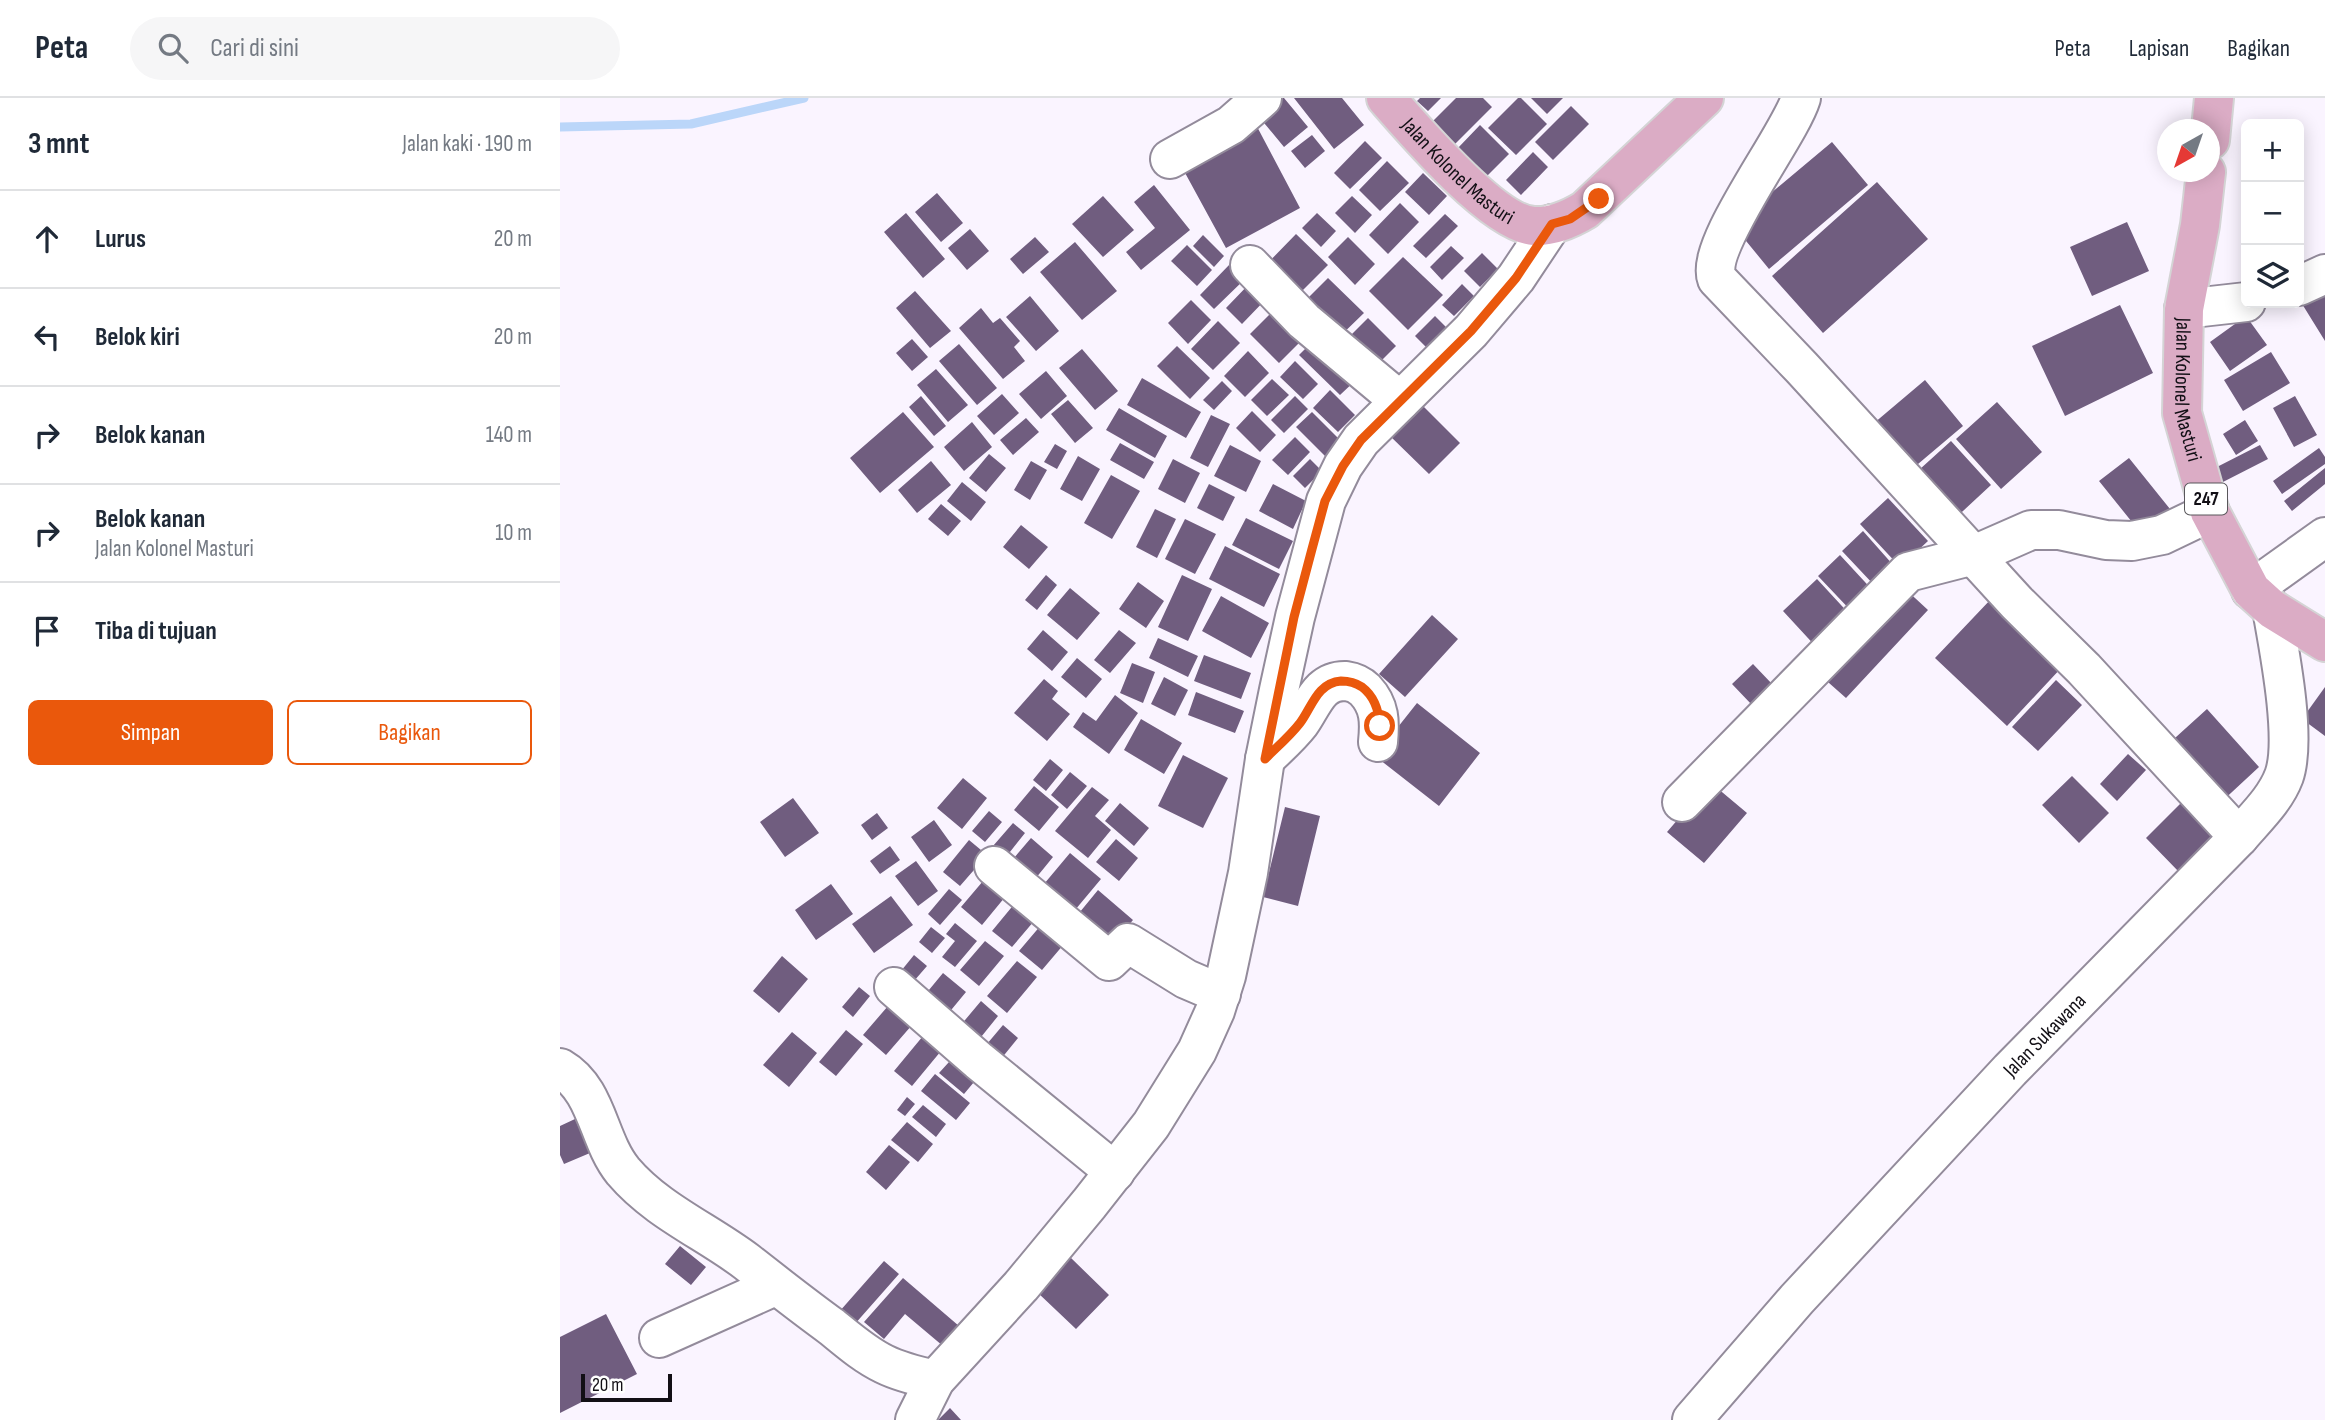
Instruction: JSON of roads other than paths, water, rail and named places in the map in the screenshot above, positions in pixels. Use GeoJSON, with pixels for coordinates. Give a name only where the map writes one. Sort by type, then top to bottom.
{"type":"FeatureCollection","features":[{"type":"Feature","properties":{"kind":"main road","name":"Jalan Kolonel Masturi"},"geometry":{"type":"LineString","coordinates":[[1385,98],[1487,202],[1525,225],[1536,227],[1570,219],[1599,199],[1704,98]]}},
{"type":"Feature","properties":{"kind":"main road"},"geometry":{"type":"LineString","coordinates":[[2212,119],[2214,98]]}},
{"type":"Feature","properties":{"kind":"main road","name":"Jalan Kolonel Masturi"},"geometry":{"type":"LineString","coordinates":[[2205,182],[2200,225],[2184,309],[2182,413],[2210,512],[2262,599]]}},
{"type":"Feature","properties":{"kind":"main road"},"geometry":{"type":"LineString","coordinates":[[2262,599],[2325,642]]}},
{"type":"Feature","properties":{"kind":"street"},"geometry":{"type":"LineString","coordinates":[[1170,159],[1231,125],[1262,98]]}},
{"type":"Feature","properties":{"kind":"street"},"geometry":{"type":"LineString","coordinates":[[1801,98],[1796,114],[1756,177],[1726,237],[1715,265],[1717,279],[2017,603],[2084,669],[2239,837]]}},
{"type":"Feature","properties":{"kind":"street"},"geometry":{"type":"LineString","coordinates":[[915,1420],[935,1380],[1021,1286],[1115,1172],[1151,1125],[1197,1051],[1221,994],[1248,873],[1265,759],[1294,617],[1325,501],[1343,466],[1361,440],[1471,331],[1516,278],[1552,224]]}},
{"type":"Feature","properties":{"kind":"street"},"geometry":{"type":"LineString","coordinates":[[1250,265],[1304,321],[1400,401]]}},
{"type":"Feature","properties":{"kind":"street"},"geometry":{"type":"LineString","coordinates":[[2304,284],[2325,274]]}},
{"type":"Feature","properties":{"kind":"street"},"geometry":{"type":"LineString","coordinates":[[2184,309],[2241,303]]}},
{"type":"Feature","properties":{"kind":"street"},"geometry":{"type":"LineString","coordinates":[[1682,802],[1908,572],[1974,555],[2031,530],[2059,530],[2106,540],[2132,541],[2162,536],[2210,512]]}},
{"type":"Feature","properties":{"kind":"street"},"geometry":{"type":"LineString","coordinates":[[2262,599],[2325,537]]}},
{"type":"Feature","properties":{"kind":"street","name":"Jalan Sukawana"},"geometry":{"type":"LineString","coordinates":[[1692,1420],[1806,1289],[2010,1070],[2239,837],[2276,792],[2288,763],[2285,699],[2262,599]]}},
{"type":"Feature","properties":{"kind":"street"},"geometry":{"type":"LineString","coordinates":[[1265,759],[1299,724],[1320,691],[1328,684],[1338,681],[1349,681],[1361,686],[1370,695],[1379,716],[1378,742]]}},
{"type":"Feature","properties":{"kind":"street"},"geometry":{"type":"LineString","coordinates":[[994,866],[1109,961],[1128,943],[1186,979],[1221,994]]}},
{"type":"Feature","properties":{"kind":"street"},"geometry":{"type":"LineString","coordinates":[[894,987],[979,1061],[1115,1172]]}},
{"type":"Feature","properties":{"kind":"street"},"geometry":{"type":"LineString","coordinates":[[560,1068],[578,1082],[591,1103],[611,1153],[633,1182],[682,1222],[745,1261],[775,1286],[882,1363],[902,1372],[935,1380]]}},
{"type":"Feature","properties":{"kind":"street"},"geometry":{"type":"LineString","coordinates":[[659,1338],[775,1286]]}},
{"type":"Feature","properties":{"kind":"waterway"},"geometry":{"type":"LineString","coordinates":[[560,127],[691,124],[804,98]]}}]}
